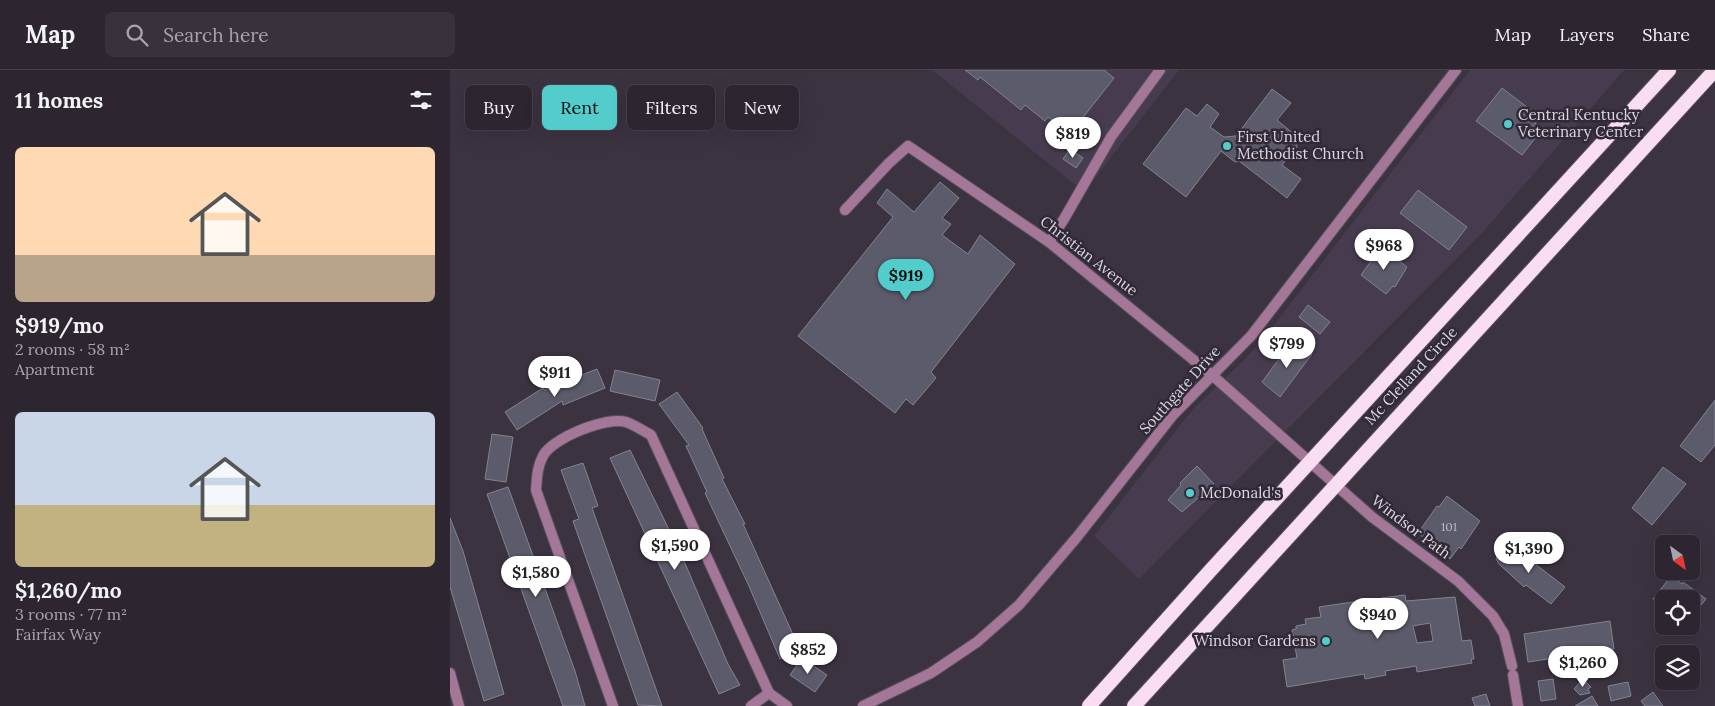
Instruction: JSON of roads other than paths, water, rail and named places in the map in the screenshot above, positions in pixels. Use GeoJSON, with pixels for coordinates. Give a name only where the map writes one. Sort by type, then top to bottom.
{"type":"FeatureCollection","features":[{"type":"Feature","properties":{"kind":"highway","name":"Mc Clelland Circle"},"geometry":{"type":"LineString","coordinates":[[1089,706],[1309,462],[1669,70]]}},
{"type":"Feature","properties":{"kind":"highway","name":"Mc Clelland Circle"},"geometry":{"type":"LineString","coordinates":[[1134,706],[1715,70]]}},
{"type":"Feature","properties":{"kind":"street"},"geometry":{"type":"LineString","coordinates":[[1049,242],[1111,137],[1160,70]]}},
{"type":"Feature","properties":{"kind":"street","name":"Southgate Drive"},"geometry":{"type":"LineString","coordinates":[[863,706],[931,673],[977,642],[1019,606],[1077,538],[1173,415],[1251,336],[1456,70]]}},
{"type":"Feature","properties":{"kind":"street","name":"Christian Avenue"},"geometry":{"type":"LineString","coordinates":[[845,210],[888,163],[908,146],[1049,242],[1212,375],[1309,462]]}},
{"type":"Feature","properties":{"kind":"street"},"geometry":{"type":"LineString","coordinates":[[613,706],[536,490],[537,472],[543,455],[555,442],[583,430],[611,422],[626,422],[651,435],[769,692],[787,706]]}},
{"type":"Feature","properties":{"kind":"street","name":"Windsor Path"},"geometry":{"type":"LineString","coordinates":[[1309,462],[1372,517],[1458,581],[1493,616],[1504,634],[1513,670],[1518,706]]}},
{"type":"Feature","properties":{"kind":"street"},"geometry":{"type":"LineString","coordinates":[[450,673],[460,706]]}},
{"type":"Feature","properties":{"kind":"street"},"geometry":{"type":"LineString","coordinates":[[751,706],[769,692]]}},
{"type":"Feature","properties":{"kind":"place","name":"Central Kentucky Veterinary Center"},"geometry":{"type":"Point","coordinates":[1508,124]}},
{"type":"Feature","properties":{"kind":"place","name":"First United Methodist Church"},"geometry":{"type":"Point","coordinates":[1227,146]}},
{"type":"Feature","properties":{"kind":"place","name":"McDonald's"},"geometry":{"type":"Point","coordinates":[1190,493]}},
{"type":"Feature","properties":{"kind":"place","name":"Windsor Gardens"},"geometry":{"type":"Point","coordinates":[1326,641]}}]}
